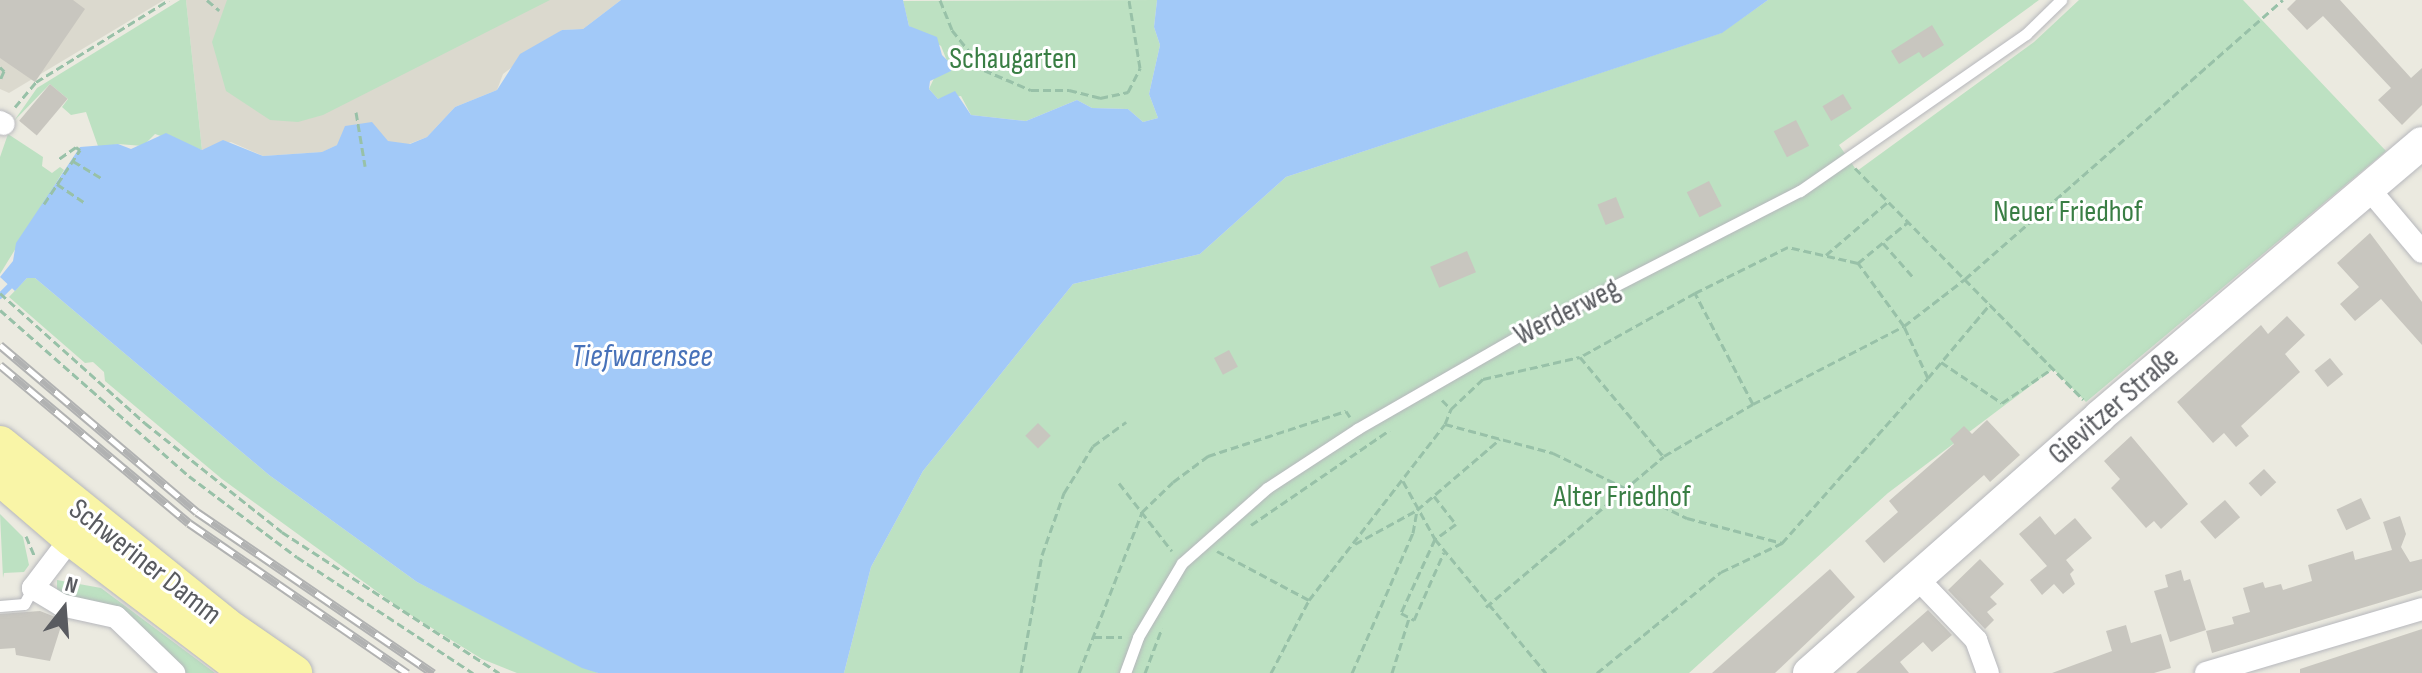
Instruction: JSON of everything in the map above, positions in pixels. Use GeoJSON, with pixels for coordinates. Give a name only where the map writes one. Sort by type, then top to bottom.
{"type":"FeatureCollection","features":[{"type":"Feature","properties":{"kind":"main road","name":"Gievitzer Straße"},"geometry":{"type":"LineString","coordinates":[[1809,673],[2100,416],[2422,143]]}},
{"type":"Feature","properties":{"kind":"main road","name":"Schweriner Damm"},"geometry":{"type":"LineString","coordinates":[[0,444],[214,617],[294,673]]}},
{"type":"Feature","properties":{"kind":"main road","name":"Schweriner Damm"},"geometry":{"type":"LineString","coordinates":[[0,477],[71,538],[249,673]]}},
{"type":"Feature","properties":{"kind":"street"},"geometry":{"type":"LineString","coordinates":[[2369,189],[2422,252]]}},
{"type":"Feature","properties":{"kind":"street"},"geometry":{"type":"LineString","coordinates":[[71,538],[33,588],[61,605],[116,617],[174,673]]}},
{"type":"Feature","properties":{"kind":"street"},"geometry":{"type":"LineString","coordinates":[[1917,578],[1976,640],[1988,673]]}},
{"type":"Feature","properties":{"kind":"street"},"geometry":{"type":"LineString","coordinates":[[2206,673],[2422,609]]}},
{"type":"Feature","properties":{"kind":"lane","name":"Werderweg"},"geometry":{"type":"LineString","coordinates":[[1125,673],[1138,637],[1182,563],[1267,488],[1357,429],[1705,235],[1800,191],[2026,34],[2061,0]]}},
{"type":"Feature","properties":{"kind":"lane"},"geometry":{"type":"LineString","coordinates":[[0,606],[24,604],[33,588]]}},
{"type":"Feature","properties":{"kind":"path"},"geometry":{"type":"LineString","coordinates":[[2,123],[36,82],[169,0]]}},
{"type":"Feature","properties":{"kind":"path"},"geometry":{"type":"LineString","coordinates":[[207,0],[219,10]]}},
{"type":"Feature","properties":{"kind":"path"},"geometry":{"type":"LineString","coordinates":[[940,0],[952,30],[984,70],[1031,90],[1069,90],[1100,98],[1128,92],[1140,68],[1129,0]]}},
{"type":"Feature","properties":{"kind":"path"},"geometry":{"type":"LineString","coordinates":[[1486,607],[1664,456],[1753,404],[1904,326],[1965,279],[2283,0]]}},
{"type":"Feature","properties":{"kind":"path"},"geometry":{"type":"LineString","coordinates":[[0,67],[4,71],[0,80]]}},
{"type":"Feature","properties":{"kind":"path"},"geometry":{"type":"LineString","coordinates":[[356,112],[365,166]]}},
{"type":"Feature","properties":{"kind":"path"},"geometry":{"type":"LineString","coordinates":[[44,204],[80,150],[76,147],[59,159]]}},
{"type":"Feature","properties":{"kind":"path"},"geometry":{"type":"LineString","coordinates":[[73,161],[101,178]]}},
{"type":"Feature","properties":{"kind":"path"},"geometry":{"type":"LineString","coordinates":[[1857,172],[2100,416]]}},
{"type":"Feature","properties":{"kind":"path"},"geometry":{"type":"LineString","coordinates":[[57,184],[85,203]]}},
{"type":"Feature","properties":{"kind":"path"},"geometry":{"type":"LineString","coordinates":[[1826,255],[1889,201]]}},
{"type":"Feature","properties":{"kind":"path"},"geometry":{"type":"LineString","coordinates":[[1858,263],[1908,221]]}},
{"type":"Feature","properties":{"kind":"path"},"geometry":{"type":"LineString","coordinates":[[1883,243],[1914,278]]}},
{"type":"Feature","properties":{"kind":"path"},"geometry":{"type":"LineString","coordinates":[[1271,673],[1309,600],[1445,424],[1451,409],[1483,379],[1580,357],[1695,293],[1788,247],[1858,263],[1904,326],[1928,378]]}},
{"type":"Feature","properties":{"kind":"path"},"geometry":{"type":"LineString","coordinates":[[0,293],[145,423],[282,532],[499,673]]}},
{"type":"Feature","properties":{"kind":"path"},"geometry":{"type":"LineString","coordinates":[[1695,293],[1753,404]]}},
{"type":"Feature","properties":{"kind":"path"},"geometry":{"type":"LineString","coordinates":[[0,304],[5,298]]}},
{"type":"Feature","properties":{"kind":"path"},"geometry":{"type":"LineString","coordinates":[[1597,673],[1721,572],[1782,543],[1990,304]]}},
{"type":"Feature","properties":{"kind":"path"},"geometry":{"type":"LineString","coordinates":[[0,310],[189,476],[297,557],[473,673]]}},
{"type":"Feature","properties":{"kind":"path"},"geometry":{"type":"LineString","coordinates":[[1580,357],[1664,456]]}},
{"type":"Feature","properties":{"kind":"path"},"geometry":{"type":"LineString","coordinates":[[1941,362],[2002,403],[2053,368]]}},
{"type":"Feature","properties":{"kind":"path"},"geometry":{"type":"LineString","coordinates":[[1439,396],[1451,409]]}},
{"type":"Feature","properties":{"kind":"path"},"geometry":{"type":"LineString","coordinates":[[1079,673],[1142,512],[1208,456],[1346,411],[1357,429]]}},
{"type":"Feature","properties":{"kind":"path"},"geometry":{"type":"LineString","coordinates":[[1021,673],[1042,555],[1064,493],[1093,446],[1126,422]]}},
{"type":"Feature","properties":{"kind":"path"},"geometry":{"type":"LineString","coordinates":[[1241,532],[1399,423]]}},
{"type":"Feature","properties":{"kind":"path"},"geometry":{"type":"LineString","coordinates":[[1445,424],[1553,453],[1687,518],[1782,543]]}},
{"type":"Feature","properties":{"kind":"path"},"geometry":{"type":"LineString","coordinates":[[1350,547],[1417,510],[1500,439]]}},
{"type":"Feature","properties":{"kind":"path"},"geometry":{"type":"LineString","coordinates":[[1402,479],[1435,539],[1486,607],[1546,673]]}},
{"type":"Feature","properties":{"kind":"path"},"geometry":{"type":"LineString","coordinates":[[1119,483],[1182,563]]}},
{"type":"Feature","properties":{"kind":"path"},"geometry":{"type":"LineString","coordinates":[[1434,496],[1456,524],[1435,539],[1401,613],[1409,618],[1414,620],[1444,551]]}},
{"type":"Feature","properties":{"kind":"path"},"geometry":{"type":"LineString","coordinates":[[1352,673],[1413,533],[1417,510]]}},
{"type":"Feature","properties":{"kind":"path"},"geometry":{"type":"LineString","coordinates":[[1228,541],[1215,550],[1309,600]]}},
{"type":"Feature","properties":{"kind":"path"},"geometry":{"type":"LineString","coordinates":[[1392,673],[1409,618]]}},
{"type":"Feature","properties":{"kind":"path"},"geometry":{"type":"LineString","coordinates":[[1145,673],[1165,621]]}},
{"type":"Feature","properties":{"kind":"path"},"geometry":{"type":"LineString","coordinates":[[1094,637],[1138,637]]}},
{"type":"Feature","properties":{"kind":"shaded area"},"geometry":{"type":"Polygon","coordinates":[[[0,0],[164,0],[9,93],[0,89],[0,0]]]}},
{"type":"Feature","properties":{"kind":"shaded area"},"geometry":{"type":"Polygon","coordinates":[[[186,0],[621,0],[583,29],[562,30],[503,74],[497,90],[455,107],[427,137],[409,144],[337,145],[323,152],[263,156],[231,142],[202,150],[186,0]]]}},
{"type":"Feature","properties":{"kind":"green space"},"geometry":{"type":"Polygon","coordinates":[[[180,0],[186,0],[202,150],[155,134],[143,146],[118,144],[99,149],[86,112],[71,115],[62,107],[68,99],[50,84],[14,121],[37,88],[180,0]]]}},
{"type":"Feature","properties":{"kind":"green space"},"geometry":{"type":"Polygon","coordinates":[[[227,0],[550,0],[323,115],[298,122],[270,120],[226,91],[212,42],[227,0]]]}},
{"type":"Feature","properties":{"kind":"green space","name":"Schaugarten"},"geometry":{"type":"Polygon","coordinates":[[[1157,0],[1154,27],[1160,45],[1149,94],[1158,118],[1143,122],[1128,109],[1092,108],[1077,100],[1026,121],[971,115],[961,96],[938,99],[929,89],[936,74],[951,71],[941,46],[909,26],[903,1],[1157,0]]]}},
{"type":"Feature","properties":{"kind":"green space"},"geometry":{"type":"Polygon","coordinates":[[[1768,0],[2039,0],[1839,145],[1857,171],[2034,42],[2079,0],[2243,0],[2386,151],[2086,402],[2053,369],[1888,493],[1689,673],[844,673],[871,567],[923,471],[1073,284],[1200,254],[1286,177],[1721,33],[1768,0]]]}},
{"type":"Feature","properties":{"kind":"green space"},"geometry":{"type":"Polygon","coordinates":[[[8,134],[43,157],[42,166],[52,173],[60,167],[64,170],[0,274],[0,157],[8,134]]]}},
{"type":"Feature","properties":{"kind":"green space"},"geometry":{"type":"Polygon","coordinates":[[[27,278],[35,278],[269,475],[417,582],[598,673],[517,673],[482,659],[401,609],[222,479],[105,381],[104,372],[93,362],[85,363],[9,297],[27,278]]]}},
{"type":"Feature","properties":{"kind":"green space"},"geometry":{"type":"Polygon","coordinates":[[[0,514],[23,537],[29,565],[24,572],[4,573],[3,578],[0,514]]]}},
{"type":"Feature","properties":{"kind":"green space"},"geometry":{"type":"Polygon","coordinates":[[[57,580],[101,588],[215,673],[186,673],[121,609],[65,598],[57,592],[57,580]]]}},
{"type":"Feature","properties":{"kind":"water","name":"Tiefwarensee"},"geometry":{"type":"Polygon","coordinates":[[[621,0],[903,0],[909,26],[937,37],[942,55],[951,64],[951,71],[930,81],[929,89],[938,99],[955,91],[971,115],[1026,121],[1077,100],[1092,108],[1128,109],[1143,122],[1158,118],[1149,94],[1160,45],[1154,27],[1157,0],[1768,0],[1722,33],[1286,177],[1200,254],[1073,284],[923,471],[871,567],[844,673],[598,673],[582,668],[417,582],[269,475],[35,278],[27,278],[15,291],[0,277],[13,261],[16,243],[80,147],[118,144],[131,149],[166,133],[202,150],[223,140],[263,156],[322,152],[337,145],[345,126],[372,122],[388,141],[410,144],[427,137],[455,107],[497,90],[520,54],[562,30],[583,29],[621,0]]]}},
{"type":"Feature","properties":{"kind":"building"},"geometry":{"type":"Polygon","coordinates":[[[0,0],[73,0],[85,9],[35,82],[0,58],[0,0]]]}},
{"type":"Feature","properties":{"kind":"building"},"geometry":{"type":"Polygon","coordinates":[[[2296,0],[2340,0],[2411,78],[2422,68],[2422,105],[2402,125],[2378,100],[2391,88],[2323,16],[2307,30],[2287,9],[2296,0]]]}},
{"type":"Feature","properties":{"kind":"building"},"geometry":{"type":"Polygon","coordinates":[[[1932,25],[1944,45],[1923,58],[1919,52],[1899,64],[1891,51],[1932,25]]]}},
{"type":"Feature","properties":{"kind":"building"},"geometry":{"type":"Polygon","coordinates":[[[50,84],[68,99],[37,136],[19,121],[50,84]]]}},
{"type":"Feature","properties":{"kind":"building"},"geometry":{"type":"Polygon","coordinates":[[[1843,94],[1852,109],[1831,121],[1822,106],[1843,94]]]}},
{"type":"Feature","properties":{"kind":"building"},"geometry":{"type":"Polygon","coordinates":[[[1796,120],[1809,146],[1787,157],[1774,131],[1796,120]]]}},
{"type":"Feature","properties":{"kind":"building"},"geometry":{"type":"Polygon","coordinates":[[[1709,181],[1722,206],[1699,217],[1687,192],[1709,181]]]}},
{"type":"Feature","properties":{"kind":"building"},"geometry":{"type":"Polygon","coordinates":[[[1616,197],[1624,217],[1606,225],[1597,204],[1616,197]]]}},
{"type":"Feature","properties":{"kind":"building"},"geometry":{"type":"Polygon","coordinates":[[[2370,233],[2422,302],[2422,345],[2381,299],[2355,321],[2340,304],[2359,287],[2337,263],[2370,233]]]}},
{"type":"Feature","properties":{"kind":"building"},"geometry":{"type":"Polygon","coordinates":[[[1467,251],[1476,272],[1439,288],[1430,267],[1467,251]]]}},
{"type":"Feature","properties":{"kind":"building"},"geometry":{"type":"Polygon","coordinates":[[[2287,316],[2305,335],[2285,354],[2300,372],[2241,426],[2249,436],[2236,447],[2224,433],[2213,443],[2177,402],[2261,325],[2268,334],[2287,316]]]}},
{"type":"Feature","properties":{"kind":"building"},"geometry":{"type":"Polygon","coordinates":[[[1229,350],[1238,367],[1223,375],[1214,358],[1229,350]]]}},
{"type":"Feature","properties":{"kind":"building"},"geometry":{"type":"Polygon","coordinates":[[[2330,358],[2343,374],[2328,387],[2314,371],[2330,358]]]}},
{"type":"Feature","properties":{"kind":"building"},"geometry":{"type":"Polygon","coordinates":[[[1987,420],[2020,455],[1990,482],[1984,475],[1884,563],[1865,541],[1898,512],[1889,501],[1954,444],[1950,439],[1964,426],[1972,434],[1987,420]]]}},
{"type":"Feature","properties":{"kind":"building"},"geometry":{"type":"Polygon","coordinates":[[[1038,423],[1051,436],[1038,448],[1025,436],[1038,423]]]}},
{"type":"Feature","properties":{"kind":"building"},"geometry":{"type":"Polygon","coordinates":[[[2131,436],[2188,504],[2161,529],[2154,521],[2146,528],[2111,488],[2120,479],[2104,461],[2131,436]]]}},
{"type":"Feature","properties":{"kind":"building"},"geometry":{"type":"Polygon","coordinates":[[[2264,469],[2276,482],[2261,496],[2249,483],[2264,469]]]}},
{"type":"Feature","properties":{"kind":"building"},"geometry":{"type":"Polygon","coordinates":[[[2361,498],[2371,519],[2346,530],[2337,509],[2361,498]]]}},
{"type":"Feature","properties":{"kind":"building"},"geometry":{"type":"Polygon","coordinates":[[[2225,500],[2240,517],[2215,539],[2200,522],[2225,500]]]}},
{"type":"Feature","properties":{"kind":"building"},"geometry":{"type":"Polygon","coordinates":[[[2040,516],[2055,535],[2075,518],[2092,538],[2066,560],[2074,570],[2070,574],[2075,584],[2063,594],[2054,584],[2042,595],[2030,580],[2047,566],[2019,534],[2040,516]]]}},
{"type":"Feature","properties":{"kind":"building"},"geometry":{"type":"Polygon","coordinates":[[[2400,516],[2406,534],[2401,547],[2410,562],[2422,559],[2422,590],[2212,653],[2206,631],[2234,624],[2232,617],[2250,612],[2243,588],[2263,582],[2265,588],[2281,584],[2283,590],[2312,581],[2308,565],[2353,551],[2355,560],[2392,550],[2383,522],[2400,516]]]}},
{"type":"Feature","properties":{"kind":"building"},"geometry":{"type":"Polygon","coordinates":[[[1980,559],[2004,584],[1990,597],[1997,604],[1987,612],[1994,620],[1985,629],[1948,590],[1980,559]]]}},
{"type":"Feature","properties":{"kind":"building"},"geometry":{"type":"Polygon","coordinates":[[[1830,569],[1855,597],[1775,673],[1712,673],[1830,569]]]}},
{"type":"Feature","properties":{"kind":"building"},"geometry":{"type":"Polygon","coordinates":[[[2181,570],[2184,581],[2190,579],[2206,630],[2170,642],[2154,591],[2168,587],[2165,575],[2181,570]]]}},
{"type":"Feature","properties":{"kind":"building"},"geometry":{"type":"Polygon","coordinates":[[[1928,610],[1952,635],[1932,652],[1923,642],[1900,662],[1909,673],[1856,673],[1928,610]]]}},
{"type":"Feature","properties":{"kind":"building"},"geometry":{"type":"Polygon","coordinates":[[[40,611],[63,620],[50,661],[16,655],[15,648],[0,649],[0,614],[40,611]]]}},
{"type":"Feature","properties":{"kind":"building"},"geometry":{"type":"Polygon","coordinates":[[[2126,625],[2131,643],[2161,634],[2171,668],[2154,673],[2052,673],[2112,651],[2106,631],[2126,625]]]}},
{"type":"Feature","properties":{"kind":"building"},"geometry":{"type":"Polygon","coordinates":[[[2422,629],[2422,673],[2300,673],[2300,669],[2422,629]]]}},
{"type":"Feature","properties":{"kind":"waterway"},"geometry":{"type":"LineString","coordinates":[[0,296],[10,286]]}},
{"type":"Feature","properties":{"kind":"railway"},"geometry":{"type":"LineString","coordinates":[[0,345],[197,512],[433,673]]}},
{"type":"Feature","properties":{"kind":"railway"},"geometry":{"type":"LineString","coordinates":[[0,365],[189,523],[407,673]]}},
{"type":"Feature","properties":{"kind":"park label","name":"Neuer Friedhof"},"geometry":{"type":"Point","coordinates":[2068,212]}},
{"type":"Feature","properties":{"kind":"park label","name":"Alter Friedhof"},"geometry":{"type":"Point","coordinates":[1622,497]}}]}
